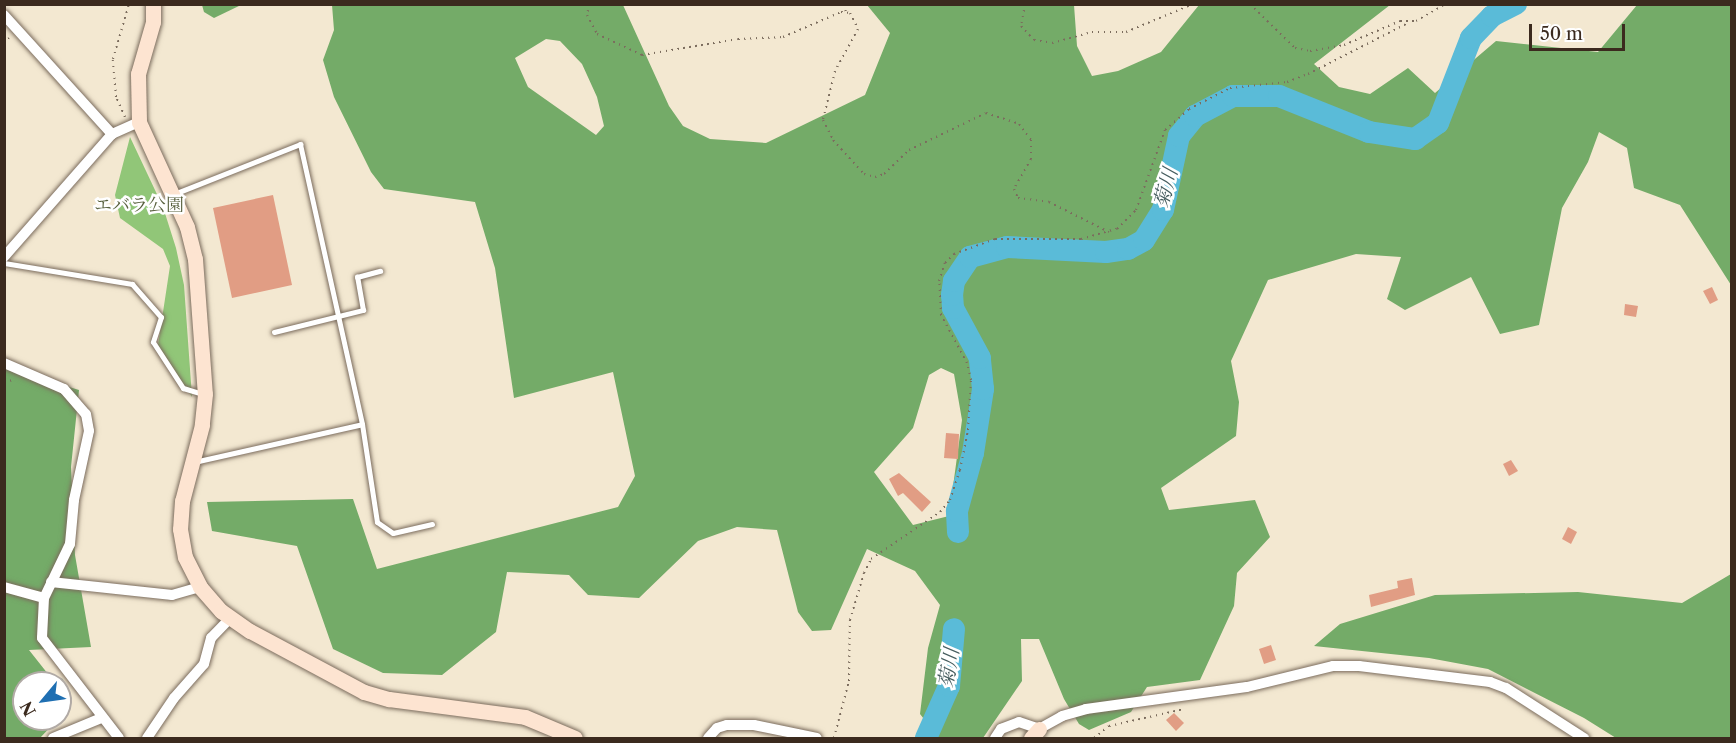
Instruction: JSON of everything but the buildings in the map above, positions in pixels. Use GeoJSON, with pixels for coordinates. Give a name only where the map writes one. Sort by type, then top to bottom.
{"type":"FeatureCollection","features":[{"type":"Feature","properties":{"kind":"street"},"geometry":{"type":"LineString","coordinates":[[153,4],[151,31],[138,74],[139,122],[173,194],[195,259],[205,394],[182,501],[180,529],[185,556],[200,587],[230,618],[364,692],[389,699],[525,717],[575,738]]}},
{"type":"Feature","properties":{"kind":"street"},"geometry":{"type":"LineString","coordinates":[[4,15],[112,134]]}},
{"type":"Feature","properties":{"kind":"street"},"geometry":{"type":"LineString","coordinates":[[4,257],[112,134],[139,122]]}},
{"type":"Feature","properties":{"kind":"street"},"geometry":{"type":"LineString","coordinates":[[4,363],[64,389],[86,414],[89,431],[74,500],[70,544],[44,598],[42,638],[101,718],[119,738]]}},
{"type":"Feature","properties":{"kind":"street"},"geometry":{"type":"LineString","coordinates":[[51,582],[172,595],[200,587]]}},
{"type":"Feature","properties":{"kind":"street"},"geometry":{"type":"LineString","coordinates":[[4,587],[44,598]]}},
{"type":"Feature","properties":{"kind":"street"},"geometry":{"type":"LineString","coordinates":[[147,738],[174,698],[209,658],[211,638],[230,618]]}},
{"type":"Feature","properties":{"kind":"street"},"geometry":{"type":"LineString","coordinates":[[995,738],[1001,729],[1019,722],[1035,734],[1062,716],[1086,709],[1247,687],[1333,666],[1359,666],[1490,682],[1506,688],[1584,738]]}},
{"type":"Feature","properties":{"kind":"street"},"geometry":{"type":"LineString","coordinates":[[53,738],[101,718]]}},
{"type":"Feature","properties":{"kind":"street"},"geometry":{"type":"LineString","coordinates":[[708,738],[727,725],[754,725],[817,738]]}},
{"type":"Feature","properties":{"kind":"lane"},"geometry":{"type":"LineString","coordinates":[[173,194],[300,144],[362,424],[377,522],[393,533],[432,524]]}},
{"type":"Feature","properties":{"kind":"lane"},"geometry":{"type":"LineString","coordinates":[[4,263],[132,284],[161,316],[153,342],[183,388],[205,394]]}},
{"type":"Feature","properties":{"kind":"lane"},"geometry":{"type":"LineString","coordinates":[[274,332],[363,310],[357,277],[380,272]]}},
{"type":"Feature","properties":{"kind":"lane"},"geometry":{"type":"LineString","coordinates":[[192,462],[362,424]]}},
{"type":"Feature","properties":{"kind":"path"},"geometry":{"type":"LineString","coordinates":[[129,4],[118,34],[113,79],[116,97],[127,121],[139,122]]}},
{"type":"Feature","properties":{"kind":"path"},"geometry":{"type":"LineString","coordinates":[[589,4],[587,15],[597,33],[642,55],[738,39],[783,37],[846,12]]}},
{"type":"Feature","properties":{"kind":"path"},"geometry":{"type":"LineString","coordinates":[[844,4],[846,12],[856,20],[858,29],[835,71],[823,120],[833,140],[864,174],[875,177],[884,174],[909,150],[986,113],[1019,124],[1030,141],[1031,159],[1014,189],[1018,198],[1049,202],[1109,232]]}},
{"type":"Feature","properties":{"kind":"path"},"geometry":{"type":"LineString","coordinates":[[1025,4],[1021,26],[1034,40],[1052,43],[1092,32],[1126,32],[1193,4]]}},
{"type":"Feature","properties":{"kind":"path"},"geometry":{"type":"LineString","coordinates":[[1250,4],[1295,48],[1310,51],[1344,45],[1401,21],[1408,23]]}},
{"type":"Feature","properties":{"kind":"path"},"geometry":{"type":"LineString","coordinates":[[834,738],[849,681],[850,620],[864,573],[871,559],[940,512],[950,500],[960,470],[968,430],[971,380],[967,363],[941,315],[939,281],[945,263],[954,254],[995,238],[1081,239],[1109,232],[1136,210],[1165,130],[1189,108],[1246,83],[1301,77],[1446,4]]}},
{"type":"Feature","properties":{"kind":"path"},"geometry":{"type":"LineString","coordinates":[[1094,738],[1109,726],[1192,707]]}},
{"type":"Feature","properties":{"kind":"green space"},"geometry":{"type":"Polygon","coordinates":[[[202,4],[241,5],[214,18],[204,12],[202,4]]]}},
{"type":"Feature","properties":{"kind":"green space"},"geometry":{"type":"Polygon","coordinates":[[[332,5],[623,5],[669,106],[683,126],[710,139],[766,143],[865,95],[890,33],[867,5],[1074,5],[1077,46],[1092,76],[1118,71],[1161,52],[1199,5],[1390,5],[1314,64],[1339,87],[1370,94],[1408,68],[1435,93],[1496,41],[1598,52],[1637,5],[1731,5],[1731,285],[1680,205],[1634,188],[1627,148],[1599,132],[1588,162],[1562,208],[1539,325],[1500,334],[1471,277],[1405,310],[1387,299],[1401,257],[1356,254],[1268,280],[1231,361],[1239,402],[1236,436],[1161,488],[1169,510],[1255,500],[1270,537],[1237,573],[1234,606],[1200,680],[1147,687],[1131,712],[1089,730],[1079,724],[1064,699],[1039,639],[1021,639],[1022,681],[983,738],[939,738],[920,714],[928,648],[940,605],[915,571],[867,549],[831,630],[812,631],[798,612],[777,530],[737,527],[698,541],[639,598],[588,595],[569,575],[507,572],[496,632],[442,675],[383,673],[333,649],[297,546],[212,531],[207,502],[353,499],[377,569],[618,507],[635,476],[613,372],[514,398],[495,268],[475,202],[384,189],[371,172],[334,97],[323,60],[334,30],[332,5]],[[546,39],[515,58],[528,87],[596,135],[604,126],[597,97],[582,64],[560,41],[546,39]],[[941,368],[929,375],[913,428],[874,472],[913,525],[949,516],[962,420],[954,374],[941,368]]]}},
{"type":"Feature","properties":{"kind":"green space","name":"エバラ公園"},"geometry":{"type":"Polygon","coordinates":[[[130,137],[163,207],[176,248],[184,285],[192,397],[158,345],[170,266],[163,249],[120,218],[115,195],[130,137]]]}},
{"type":"Feature","properties":{"kind":"green space"},"geometry":{"type":"Polygon","coordinates":[[[4,367],[79,390],[71,467],[75,555],[91,647],[29,650],[46,671],[12,671],[12,731],[47,731],[40,738],[5,738],[4,367]]]}},
{"type":"Feature","properties":{"kind":"green space"},"geometry":{"type":"Polygon","coordinates":[[[1731,574],[1731,738],[1616,738],[1584,718],[1488,669],[1429,658],[1314,646],[1340,624],[1435,595],[1578,592],[1682,603],[1731,574]]]}},
{"type":"Feature","properties":{"kind":"waterway","name":"菊川"},"geometry":{"type":"LineString","coordinates":[[958,532],[957,511],[973,453],[983,389],[980,358],[953,308],[954,281],[970,257],[1007,247],[1106,252],[1128,249],[1144,240],[1163,210],[1179,136],[1195,116],[1233,96],[1279,96],[1369,132],[1415,139],[1438,123],[1471,38],[1492,16],[1516,4]]}},
{"type":"Feature","properties":{"kind":"waterway","name":"菊川"},"geometry":{"type":"LineString","coordinates":[[926,738],[949,686],[954,629]]}}]}
